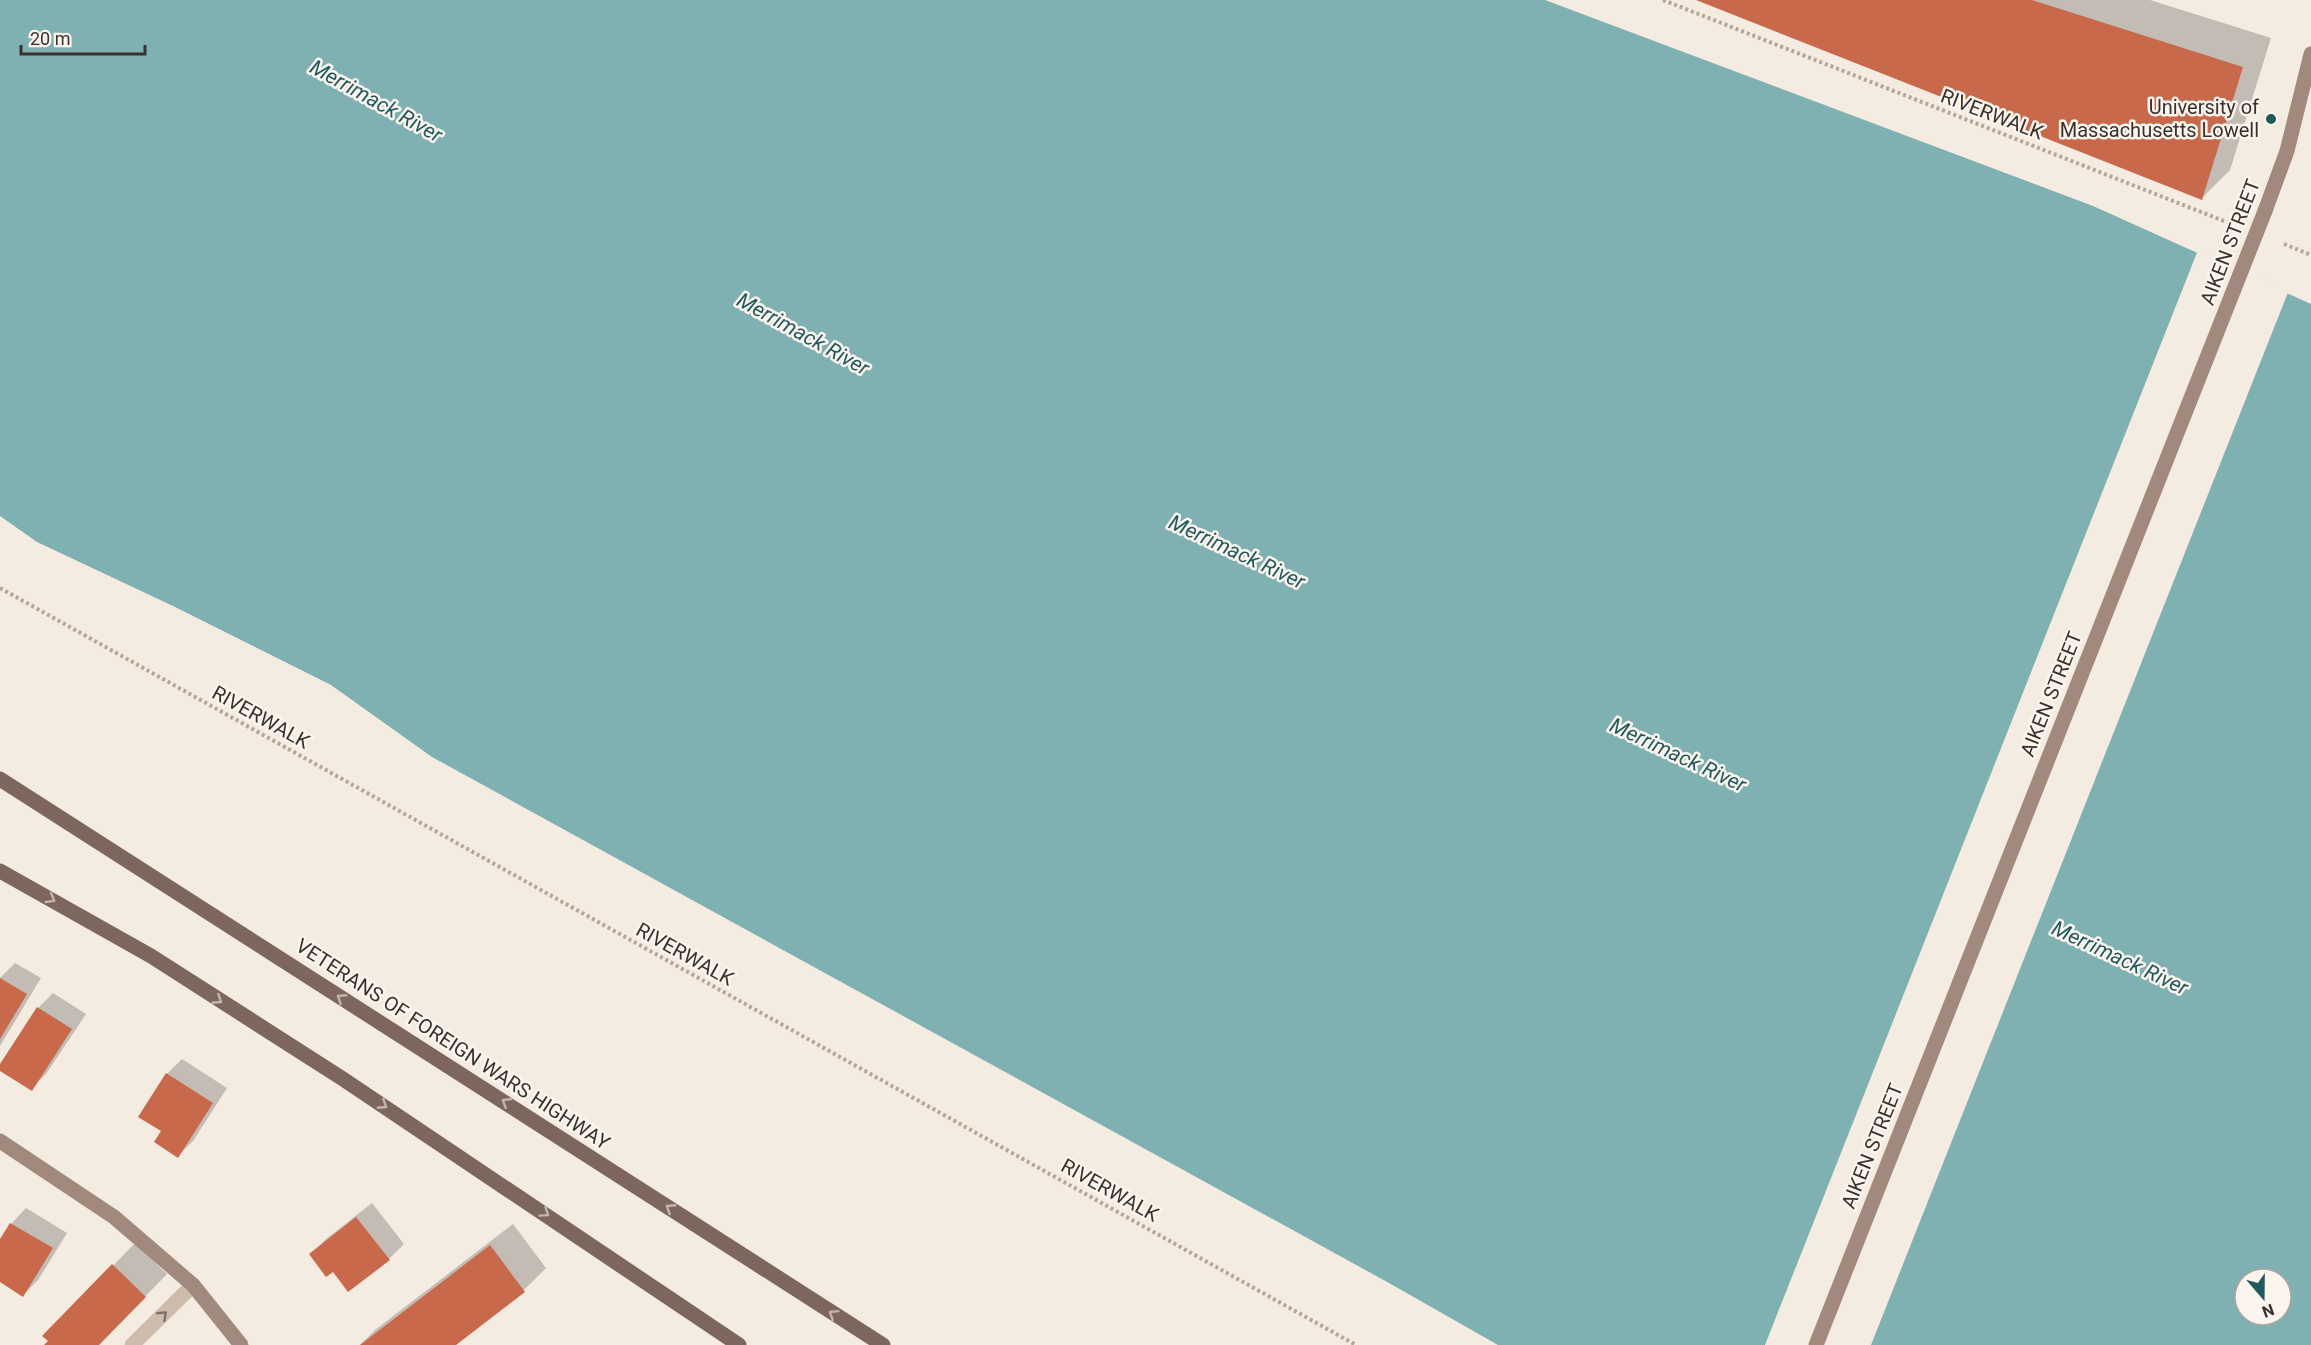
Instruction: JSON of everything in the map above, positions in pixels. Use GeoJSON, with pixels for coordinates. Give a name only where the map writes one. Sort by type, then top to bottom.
{"type":"FeatureCollection","features":[{"type":"Feature","properties":{"kind":"main road","name":"AIKEN STREET"},"geometry":{"type":"LineString","coordinates":[[1816,1345],[2265,211],[2287,152],[2311,54]]}},
{"type":"Feature","properties":{"kind":"main road","name":"VETERANS OF FOREIGN WARS HIGHWAY"},"geometry":{"type":"LineString","coordinates":[[0,779],[883,1345]]}},
{"type":"Feature","properties":{"kind":"main road"},"geometry":{"type":"LineString","coordinates":[[0,871],[151,956],[344,1079],[739,1345]]}},
{"type":"Feature","properties":{"kind":"main road"},"geometry":{"type":"LineString","coordinates":[[0,1141],[114,1217],[193,1285],[241,1345]]}},
{"type":"Feature","properties":{"kind":"street"},"geometry":{"type":"LineString","coordinates":[[132,1345],[193,1285]]}},
{"type":"Feature","properties":{"kind":"path","name":"RIVERWALK"},"geometry":{"type":"LineString","coordinates":[[1663,0],[2234,225]]}},
{"type":"Feature","properties":{"kind":"path"},"geometry":{"type":"LineString","coordinates":[[2278,242],[2311,255]]}},
{"type":"Feature","properties":{"kind":"path","name":"RIVERWALK"},"geometry":{"type":"LineString","coordinates":[[0,588],[1356,1345]]}},
{"type":"Feature","properties":{"kind":"water","name":"Merrimack River"},"geometry":{"type":"Polygon","coordinates":[[[0,0],[1545,0],[2093,206],[2311,304],[2311,1345],[1498,1345],[432,757],[331,685],[173,606],[37,542],[0,516],[0,0]]]}},
{"type":"Feature","properties":{"kind":"pier"},"geometry":{"type":"Polygon","coordinates":[[[2198,250],[2289,290],[1871,1345],[1765,1345],[2198,250]]]}},
{"type":"Feature","properties":{"kind":"building"},"geometry":{"type":"Polygon","coordinates":[[[1696,0],[2032,0],[2243,67],[2202,200],[1696,0]]]}},
{"type":"Feature","properties":{"kind":"building"},"geometry":{"type":"Polygon","coordinates":[[[0,978],[27,994],[0,1039],[0,978]]]}},
{"type":"Feature","properties":{"kind":"building"},"geometry":{"type":"Polygon","coordinates":[[[37,1007],[72,1029],[32,1091],[0,1071],[0,1064],[37,1007]]]}},
{"type":"Feature","properties":{"kind":"building"},"geometry":{"type":"Polygon","coordinates":[[[166,1073],[213,1103],[178,1158],[154,1142],[161,1131],[138,1117],[166,1073]]]}},
{"type":"Feature","properties":{"kind":"building"},"geometry":{"type":"Polygon","coordinates":[[[356,1217],[390,1260],[348,1292],[333,1272],[326,1277],[309,1254],[356,1217]]]}},
{"type":"Feature","properties":{"kind":"building"},"geometry":{"type":"Polygon","coordinates":[[[10,1223],[53,1248],[23,1297],[0,1282],[0,1239],[10,1223]]]}},
{"type":"Feature","properties":{"kind":"building"},"geometry":{"type":"Polygon","coordinates":[[[490,1245],[525,1292],[456,1345],[360,1345],[490,1245]]]}},
{"type":"Feature","properties":{"kind":"building"},"geometry":{"type":"Polygon","coordinates":[[[112,1264],[146,1297],[99,1345],[44,1345],[48,1341],[42,1336],[112,1264]]]}},
{"type":"Feature","properties":{"kind":"place","name":"University of Massachusetts Lowell"},"geometry":{"type":"Point","coordinates":[2271,119]}}]}
